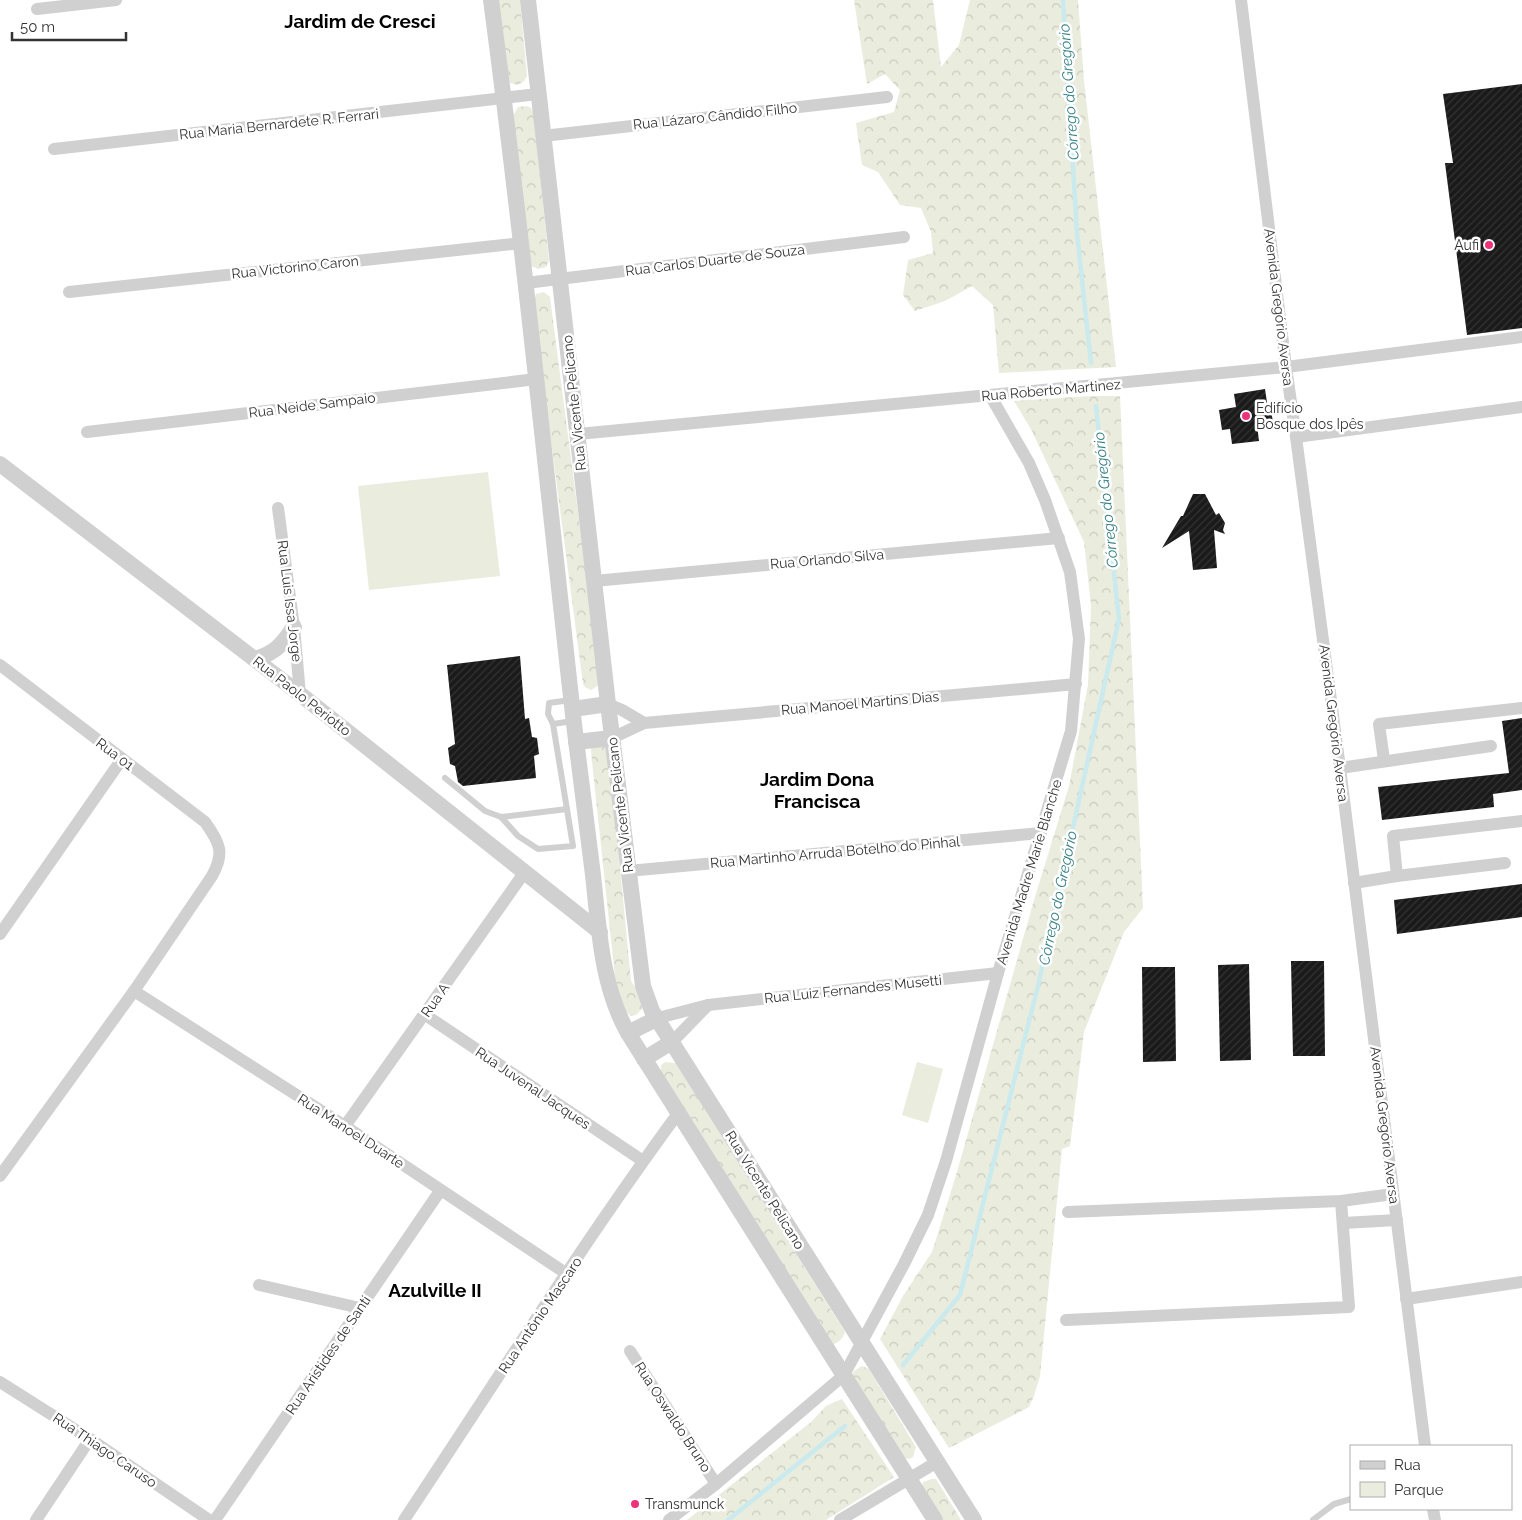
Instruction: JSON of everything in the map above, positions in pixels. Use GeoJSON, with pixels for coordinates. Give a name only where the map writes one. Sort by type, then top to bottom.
{"type":"FeatureCollection","features":[{"type":"Feature","properties":{"kind":"street"},"geometry":{"type":"LineString","coordinates":[[37,9],[116,0]]}},
{"type":"Feature","properties":{"kind":"street"},"geometry":{"type":"LineString","coordinates":[[492,0],[522,243],[576,742],[609,988],[618,1015],[628,1033],[935,1520]]}},
{"type":"Feature","properties":{"kind":"street","name":"Rua Vicente Pelicano"},"geometry":{"type":"LineString","coordinates":[[528,0],[608,704],[643,986],[650,1006],[672,1042],[974,1520]]}},
{"type":"Feature","properties":{"kind":"street","name":"Avenida Gregório Aversa"},"geometry":{"type":"LineString","coordinates":[[1241,0],[1286,367],[1340,768],[1425,1445]]}},
{"type":"Feature","properties":{"kind":"street","name":"Rua Maria Bernardete R. Ferrari"},"geometry":{"type":"LineString","coordinates":[[54,149],[538,94]]}},
{"type":"Feature","properties":{"kind":"street","name":"Rua Lázaro Cândido Filho"},"geometry":{"type":"LineString","coordinates":[[543,136],[887,97]]}},
{"type":"Feature","properties":{"kind":"street","name":"Rua Carlos Duarte de Souza"},"geometry":{"type":"LineString","coordinates":[[526,283],[904,237]]}},
{"type":"Feature","properties":{"kind":"street","name":"Rua Victorino Caron"},"geometry":{"type":"LineString","coordinates":[[69,292],[522,243]]}},
{"type":"Feature","properties":{"kind":"street","name":"Rua Roberto Martinez"},"geometry":{"type":"LineString","coordinates":[[578,434],[1286,367],[1522,337]]}},
{"type":"Feature","properties":{"kind":"street","name":"Rua Neide Sampaio"},"geometry":{"type":"LineString","coordinates":[[87,432],[537,378]]}},
{"type":"Feature","properties":{"kind":"street","name":"Avenida Madre Marie Blanche"},"geometry":{"type":"LineString","coordinates":[[669,1520],[716,1484],[844,1375],[904,1264],[928,1215],[946,1160],[998,973],[1071,731],[1079,638],[1070,572],[1046,500],[1029,463],[990,395]]}},
{"type":"Feature","properties":{"kind":"street"},"geometry":{"type":"LineString","coordinates":[[1296,437],[1522,407]]}},
{"type":"Feature","properties":{"kind":"street","name":"Rua Paolo Periotto"},"geometry":{"type":"LineString","coordinates":[[0,464],[300,694],[600,932]]}},
{"type":"Feature","properties":{"kind":"street","name":"Rua Luis Issa Jorge"},"geometry":{"type":"LineString","coordinates":[[278,508],[294,627],[300,694]]}},
{"type":"Feature","properties":{"kind":"street","name":"Rua Orlando Silva"},"geometry":{"type":"LineString","coordinates":[[594,581],[1059,538]]}},
{"type":"Feature","properties":{"kind":"street"},"geometry":{"type":"LineString","coordinates":[[255,659],[276,650],[294,627]]}},
{"type":"Feature","properties":{"kind":"street"},"geometry":{"type":"LineString","coordinates":[[0,682],[4,668]]}},
{"type":"Feature","properties":{"kind":"street","name":"Rua 01"},"geometry":{"type":"LineString","coordinates":[[4,668],[205,822],[215,836],[220,851],[219,864],[134,991]]}},
{"type":"Feature","properties":{"kind":"street","name":"Rua Manoel Martins Dias"},"geometry":{"type":"LineString","coordinates":[[612,738],[644,723],[1076,684]]}},
{"type":"Feature","properties":{"kind":"street"},"geometry":{"type":"LineString","coordinates":[[573,710],[608,704],[644,723]]}},
{"type":"Feature","properties":{"kind":"street"},"geometry":{"type":"LineString","coordinates":[[1384,760],[1379,724],[1522,708]]}},
{"type":"Feature","properties":{"kind":"street"},"geometry":{"type":"LineString","coordinates":[[576,742],[612,738]]}},
{"type":"Feature","properties":{"kind":"street"},"geometry":{"type":"LineString","coordinates":[[1340,768],[1384,760],[1492,746]]}},
{"type":"Feature","properties":{"kind":"street"},"geometry":{"type":"LineString","coordinates":[[0,934],[122,759]]}},
{"type":"Feature","properties":{"kind":"street"},"geometry":{"type":"LineString","coordinates":[[1397,876],[1393,836],[1522,821]]}},
{"type":"Feature","properties":{"kind":"street","name":"Rua Martinho Arruda Botelho do Pinhal"},"geometry":{"type":"LineString","coordinates":[[628,871],[1041,834]]}},
{"type":"Feature","properties":{"kind":"street"},"geometry":{"type":"LineString","coordinates":[[1354,883],[1505,863]]}},
{"type":"Feature","properties":{"kind":"street","name":"Rua A"},"geometry":{"type":"LineString","coordinates":[[345,1126],[524,873]]}},
{"type":"Feature","properties":{"kind":"street","name":"Rua Luiz Fernandes Musetti"},"geometry":{"type":"LineString","coordinates":[[658,1018],[708,1005],[998,973]]}},
{"type":"Feature","properties":{"kind":"street"},"geometry":{"type":"LineString","coordinates":[[0,1176],[134,991]]}},
{"type":"Feature","properties":{"kind":"street","name":"Rua Manoel Duarte"},"geometry":{"type":"LineString","coordinates":[[134,991],[345,1126],[567,1274]]}},
{"type":"Feature","properties":{"kind":"street"},"geometry":{"type":"LineString","coordinates":[[644,1058],[672,1042],[708,1005]]}},
{"type":"Feature","properties":{"kind":"street","name":"Rua Juvenal Jacques"},"geometry":{"type":"LineString","coordinates":[[424,1014],[643,1161]]}},
{"type":"Feature","properties":{"kind":"street"},"geometry":{"type":"LineString","coordinates":[[628,1033],[658,1018]]}},
{"type":"Feature","properties":{"kind":"street","name":"Rua Antônio Mascaro"},"geometry":{"type":"LineString","coordinates":[[404,1520],[643,1161],[679,1112]]}},
{"type":"Feature","properties":{"kind":"street","name":"Rua Aristides de Santi"},"geometry":{"type":"LineString","coordinates":[[214,1520],[440,1191]]}},
{"type":"Feature","properties":{"kind":"street"},"geometry":{"type":"LineString","coordinates":[[1068,1212],[1341,1201],[1393,1194]]}},
{"type":"Feature","properties":{"kind":"street"},"geometry":{"type":"LineString","coordinates":[[1066,1320],[1349,1308],[1341,1201]]}},
{"type":"Feature","properties":{"kind":"street"},"geometry":{"type":"LineString","coordinates":[[1343,1223],[1397,1220]]}},
{"type":"Feature","properties":{"kind":"street"},"geometry":{"type":"LineString","coordinates":[[1406,1299],[1522,1282]]}},
{"type":"Feature","properties":{"kind":"street"},"geometry":{"type":"LineString","coordinates":[[259,1285],[360,1308]]}},
{"type":"Feature","properties":{"kind":"street","name":"Rua Oswaldo Bruno"},"geometry":{"type":"LineString","coordinates":[[630,1351],[716,1484]]}},
{"type":"Feature","properties":{"kind":"street","name":"Rua Thiago Caruso"},"geometry":{"type":"LineString","coordinates":[[0,1382],[90,1439],[209,1520]]}},
{"type":"Feature","properties":{"kind":"street"},"geometry":{"type":"LineString","coordinates":[[36,1520],[90,1439]]}},
{"type":"Feature","properties":{"kind":"street"},"geometry":{"type":"LineString","coordinates":[[840,1520],[937,1462]]}},
{"type":"Feature","properties":{"kind":"lane"},"geometry":{"type":"LineString","coordinates":[[501,817],[518,836],[538,849],[573,846],[553,724],[548,714],[549,703],[573,710]]}},
{"type":"Feature","properties":{"kind":"lane"},"geometry":{"type":"LineString","coordinates":[[553,724],[573,710]]}},
{"type":"Feature","properties":{"kind":"lane"},"geometry":{"type":"LineString","coordinates":[[445,778],[485,811],[501,817],[567,809]]}},
{"type":"Feature","properties":{"kind":"lane"},"geometry":{"type":"LineString","coordinates":[[1313,1520],[1334,1504],[1350,1499]]}},
{"type":"Feature","properties":{"kind":"green space"},"geometry":{"type":"Polygon","coordinates":[[[497,0],[520,0],[527,76],[518,85],[510,83],[508,79],[497,0]]]}},
{"type":"Feature","properties":{"kind":"green space"},"geometry":{"type":"Polygon","coordinates":[[[854,0],[933,0],[941,67],[959,45],[970,0],[1078,0],[1084,80],[1116,367],[999,373],[993,305],[972,286],[945,301],[915,311],[903,295],[908,260],[933,253],[931,232],[921,208],[900,205],[878,172],[862,165],[856,123],[894,112],[900,90],[885,74],[867,84],[854,0]]]}},
{"type":"Feature","properties":{"kind":"green space"},"geometry":{"type":"Polygon","coordinates":[[[527,106],[531,108],[534,115],[549,261],[546,267],[538,269],[531,266],[513,116],[518,107],[527,106]]]}},
{"type":"Feature","properties":{"kind":"green space"},"geometry":{"type":"Polygon","coordinates":[[[544,292],[550,297],[600,682],[599,685],[591,690],[583,684],[533,304],[536,294],[544,292]]]}},
{"type":"Feature","properties":{"kind":"green space"},"geometry":{"type":"Polygon","coordinates":[[[1120,396],[1143,908],[1124,932],[1084,1032],[1070,1146],[1062,1149],[1040,1376],[1034,1396],[1029,1407],[949,1448],[880,1339],[903,1296],[932,1252],[1069,786],[1088,685],[1091,605],[1084,542],[1032,431],[1014,401],[1120,396]]]}},
{"type":"Feature","properties":{"kind":"green space"},"geometry":{"type":"Polygon","coordinates":[[[488,472],[500,576],[369,590],[358,486],[488,472]]]}},
{"type":"Feature","properties":{"kind":"green space"},"geometry":{"type":"Polygon","coordinates":[[[599,744],[608,748],[609,754],[631,981],[644,1007],[636,1015],[631,1016],[624,1010],[616,986],[591,752],[591,748],[599,744]]]}},
{"type":"Feature","properties":{"kind":"green space"},"geometry":{"type":"Polygon","coordinates":[[[665,1062],[676,1063],[845,1332],[837,1343],[833,1344],[661,1071],[661,1065],[665,1062]]]}},
{"type":"Feature","properties":{"kind":"green space"},"geometry":{"type":"Polygon","coordinates":[[[917,1062],[943,1069],[928,1123],[902,1115],[917,1062]]]}},
{"type":"Feature","properties":{"kind":"green space"},"geometry":{"type":"Polygon","coordinates":[[[862,1366],[869,1369],[916,1447],[913,1457],[909,1459],[903,1458],[852,1375],[854,1371],[862,1366]]]}},
{"type":"Feature","properties":{"kind":"green space"},"geometry":{"type":"Polygon","coordinates":[[[842,1399],[894,1477],[826,1520],[687,1520],[811,1422],[826,1406],[842,1399]]]}},
{"type":"Feature","properties":{"kind":"green space"},"geometry":{"type":"Polygon","coordinates":[[[936,1479],[961,1520],[942,1520],[922,1487],[923,1482],[936,1479]]]}},
{"type":"Feature","properties":{"kind":"building","name":"Aufi"},"geometry":{"type":"Polygon","coordinates":[[[1522,84],[1522,328],[1467,335],[1445,163],[1453,163],[1443,94],[1522,84]]]}},
{"type":"Feature","properties":{"kind":"building","name":"Edifício Bosque dos Ipês"},"geometry":{"type":"Polygon","coordinates":[[[1265,389],[1268,409],[1271,409],[1273,423],[1257,425],[1259,441],[1232,444],[1230,429],[1222,430],[1219,410],[1236,407],[1234,394],[1265,389]]]}},
{"type":"Feature","properties":{"kind":"building"},"geometry":{"type":"Polygon","coordinates":[[[1193,494],[1205,494],[1216,515],[1219,513],[1225,523],[1223,530],[1225,534],[1214,530],[1217,568],[1193,570],[1189,531],[1162,548],[1181,516],[1183,516],[1193,494]]]}},
{"type":"Feature","properties":{"kind":"building"},"geometry":{"type":"Polygon","coordinates":[[[520,656],[525,719],[529,718],[532,737],[537,738],[539,754],[534,756],[536,778],[463,786],[458,782],[455,766],[450,764],[448,748],[455,744],[447,665],[520,656]]]}},
{"type":"Feature","properties":{"kind":"building"},"geometry":{"type":"Polygon","coordinates":[[[1522,718],[1522,790],[1493,794],[1494,807],[1382,820],[1378,787],[1509,773],[1502,721],[1522,718]]]}},
{"type":"Feature","properties":{"kind":"building"},"geometry":{"type":"Polygon","coordinates":[[[1522,884],[1522,917],[1397,934],[1394,900],[1522,884]]]}},
{"type":"Feature","properties":{"kind":"building"},"geometry":{"type":"Polygon","coordinates":[[[1291,961],[1324,961],[1325,1056],[1293,1056],[1291,961]]]}},
{"type":"Feature","properties":{"kind":"building"},"geometry":{"type":"Polygon","coordinates":[[[1249,964],[1251,1060],[1220,1061],[1218,965],[1249,964]]]}},
{"type":"Feature","properties":{"kind":"building"},"geometry":{"type":"Polygon","coordinates":[[[1142,967],[1175,967],[1176,1061],[1143,1062],[1142,967]]]}},
{"type":"Feature","properties":{"kind":"waterway","name":"Córrego do Gregório"},"geometry":{"type":"LineString","coordinates":[[1063,0],[1077,233],[1091,363]]}},
{"type":"Feature","properties":{"kind":"waterway","name":"Córrego do Gregório"},"geometry":{"type":"LineString","coordinates":[[903,1365],[960,1295],[1038,986],[1119,619],[1096,406]]}},
{"type":"Feature","properties":{"kind":"waterway","name":"Córrego do Gregório"},"geometry":{"type":"LineString","coordinates":[[728,1520],[845,1426]]}},
{"type":"Feature","properties":{"kind":"place","name":"Aufi"},"geometry":{"type":"Point","coordinates":[1489,245]}},
{"type":"Feature","properties":{"kind":"place","name":"Edifício Bosque dos Ipês"},"geometry":{"type":"Point","coordinates":[1246,416]}},
{"type":"Feature","properties":{"kind":"place","name":"Transmunck"},"geometry":{"type":"Point","coordinates":[635,1504]}},
{"type":"Feature","properties":{"kind":"district","name":"Jardim de Cresci"},"geometry":{"type":"Point","coordinates":[360,21]}},
{"type":"Feature","properties":{"kind":"district","name":"Jardim Dona Francisca"},"geometry":{"type":"Point","coordinates":[817,790]}},
{"type":"Feature","properties":{"kind":"district","name":"Azulville II"},"geometry":{"type":"Point","coordinates":[435,1290]}}]}
